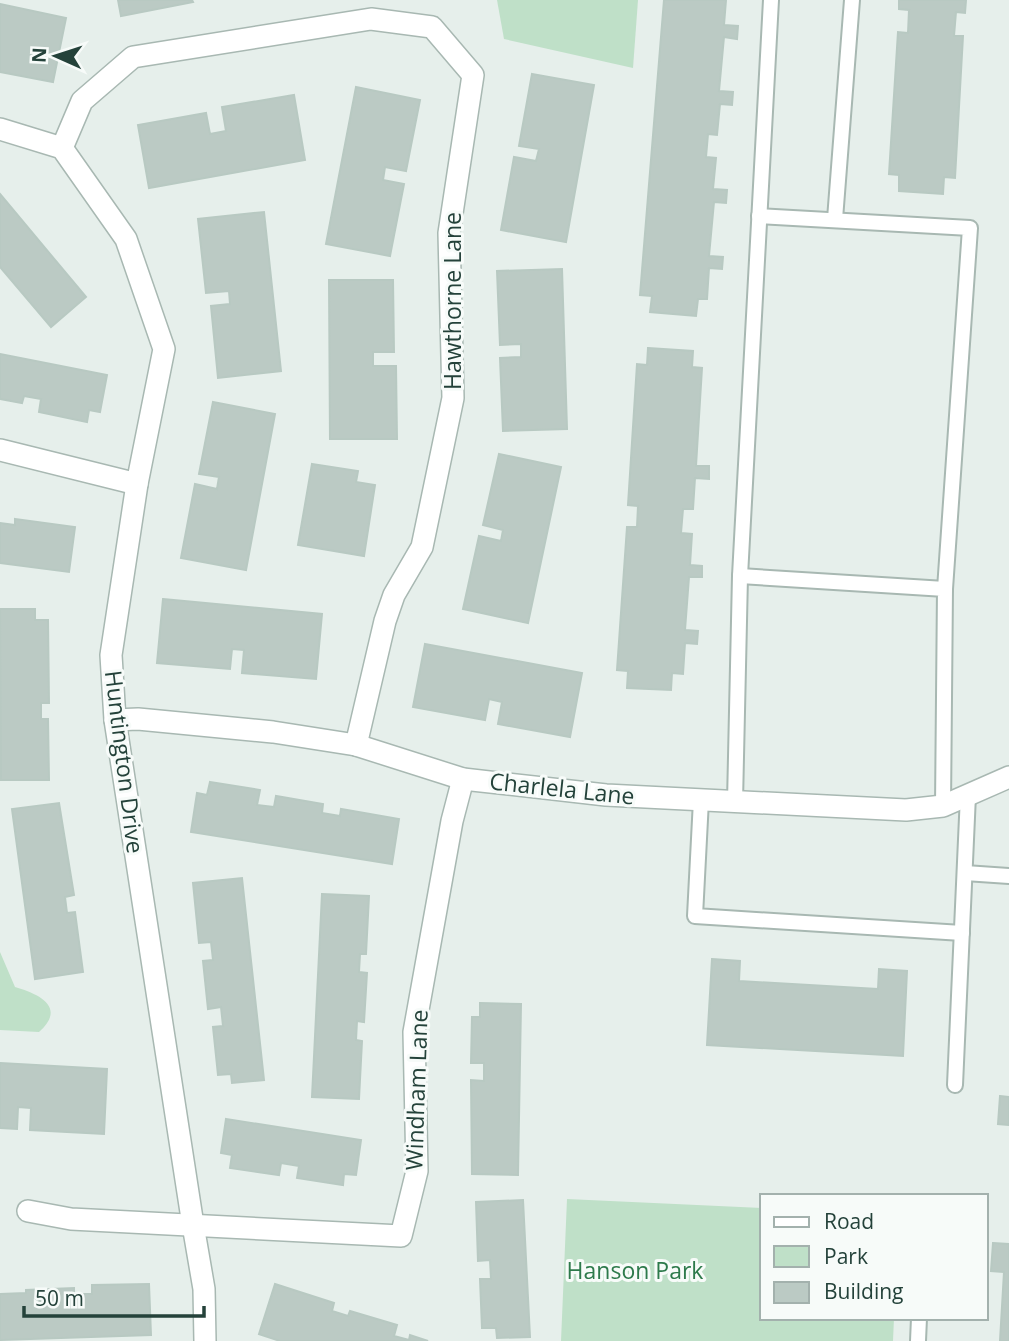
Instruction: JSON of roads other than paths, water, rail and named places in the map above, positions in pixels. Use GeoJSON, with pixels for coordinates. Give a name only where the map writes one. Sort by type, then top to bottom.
{"type":"FeatureCollection","features":[{"type":"Feature","properties":{"kind":"street","name":"Hawthorne Lane"},"geometry":{"type":"LineString","coordinates":[[62,148],[82,101],[133,57],[371,19],[432,27],[473,75],[449,233],[453,398],[422,547],[394,595],[356,745]]}},
{"type":"Feature","properties":{"kind":"street"},"geometry":{"type":"LineString","coordinates":[[0,129],[62,148]]}},
{"type":"Feature","properties":{"kind":"street","name":"Huntington Drive"},"geometry":{"type":"LineString","coordinates":[[62,148],[126,239],[164,349],[137,484],[111,655],[115,720],[204,1289],[205,1341]]}},
{"type":"Feature","properties":{"kind":"street"},"geometry":{"type":"LineString","coordinates":[[0,450],[137,484]]}},
{"type":"Feature","properties":{"kind":"street","name":"Charlela Lane"},"geometry":{"type":"LineString","coordinates":[[115,720],[138,719],[273,733],[356,745],[463,779],[606,795],[906,810],[943,806],[1009,777]]}},
{"type":"Feature","properties":{"kind":"street","name":"Windham Lane"},"geometry":{"type":"LineString","coordinates":[[192,1225],[401,1237],[417,1171],[415,1032],[452,821],[463,779]]}},
{"type":"Feature","properties":{"kind":"street"},"geometry":{"type":"LineString","coordinates":[[28,1211],[71,1220],[192,1225]]}},
{"type":"Feature","properties":{"kind":"lane"},"geometry":{"type":"LineString","coordinates":[[735,802],[740,576],[771,0]]}},
{"type":"Feature","properties":{"kind":"lane"},"geometry":{"type":"LineString","coordinates":[[835,219],[852,0]]}},
{"type":"Feature","properties":{"kind":"lane"},"geometry":{"type":"LineString","coordinates":[[759,216],[970,228],[945,589],[943,806]]}},
{"type":"Feature","properties":{"kind":"lane"},"geometry":{"type":"LineString","coordinates":[[740,576],[945,589]]}},
{"type":"Feature","properties":{"kind":"lane"},"geometry":{"type":"LineString","coordinates":[[955,1085],[968,795]]}},
{"type":"Feature","properties":{"kind":"lane"},"geometry":{"type":"LineString","coordinates":[[701,800],[695,916],[962,933]]}},
{"type":"Feature","properties":{"kind":"lane"},"geometry":{"type":"LineString","coordinates":[[965,873],[1009,876]]}},
{"type":"Feature","properties":{"kind":"lane"},"geometry":{"type":"LineString","coordinates":[[918,1341],[919,1320]]}},
{"type":"Feature","properties":{"kind":"park label","name":"Hanson Park"},"geometry":{"type":"Point","coordinates":[635,1271]}}]}
